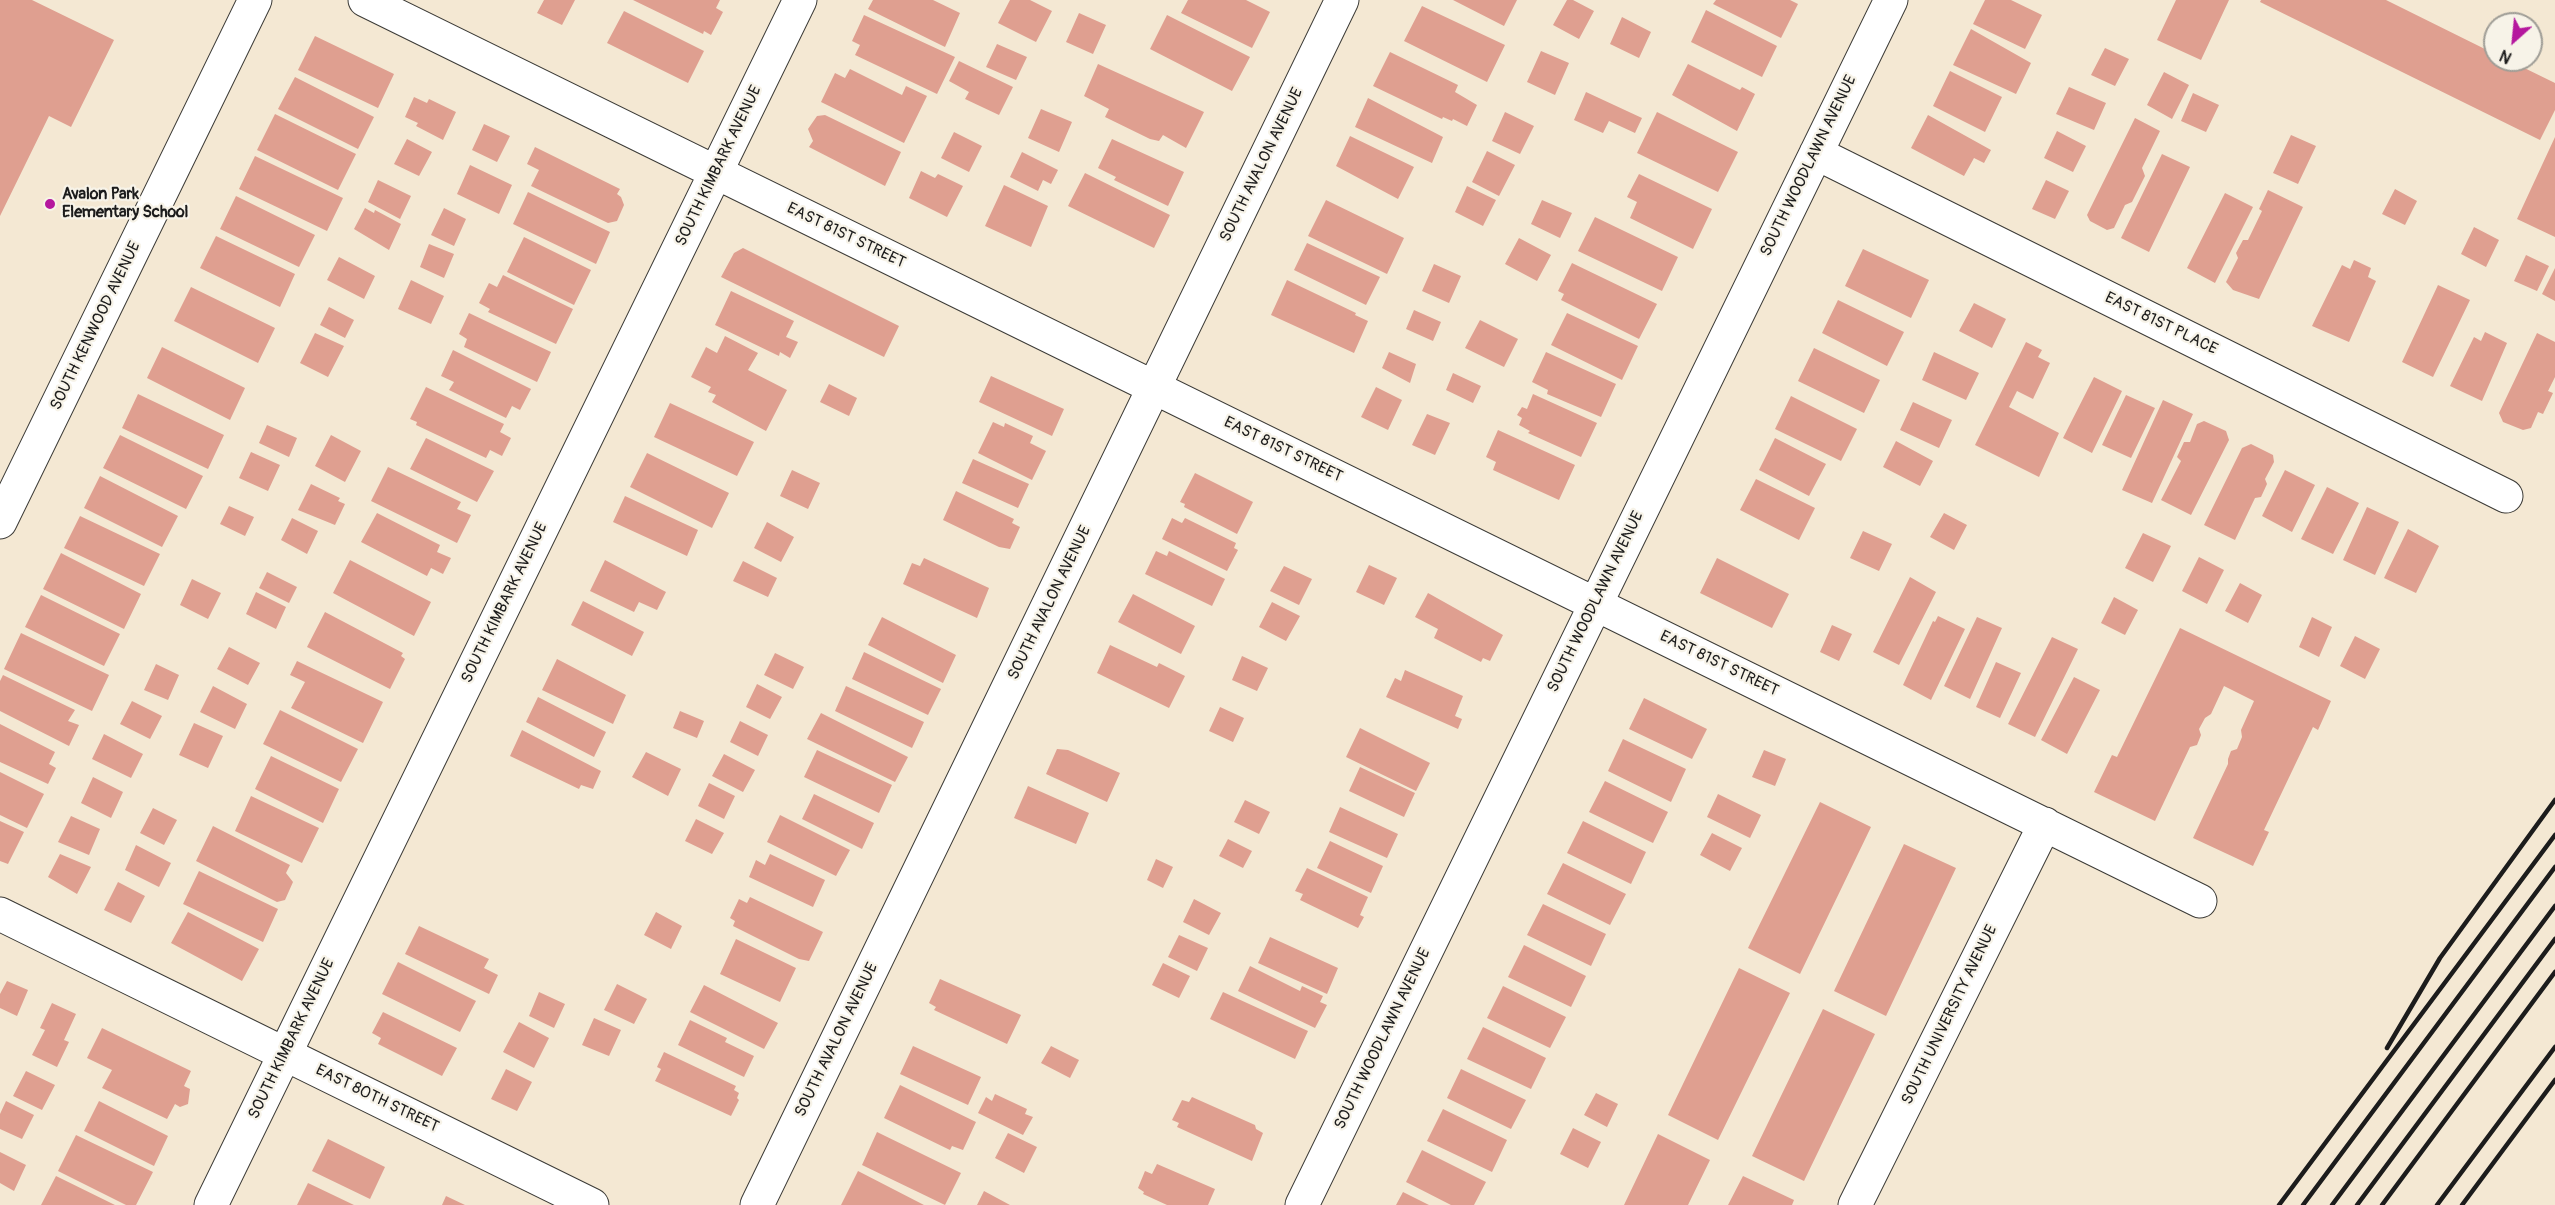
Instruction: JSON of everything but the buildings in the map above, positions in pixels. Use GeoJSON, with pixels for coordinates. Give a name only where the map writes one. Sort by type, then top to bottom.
{"type":"FeatureCollection","features":[{"type":"Feature","properties":{"kind":"street","name":"SOUTH KENWOOD AVENUE"},"geometry":{"type":"LineString","coordinates":[[0,522],[255,0]]}},
{"type":"Feature","properties":{"kind":"street","name":"EAST 81ST STREET"},"geometry":{"type":"LineString","coordinates":[[365,0],[2200,901]]}},
{"type":"Feature","properties":{"kind":"street","name":"SOUTH KIMBARK AVENUE"},"geometry":{"type":"LineString","coordinates":[[211,1205],[800,0]]}},
{"type":"Feature","properties":{"kind":"street","name":"SOUTH AVALON AVENUE"},"geometry":{"type":"LineString","coordinates":[[757,1205],[1342,0]]}},
{"type":"Feature","properties":{"kind":"street","name":"SOUTH WOODLAWN AVENUE"},"geometry":{"type":"LineString","coordinates":[[1302,1205],[1891,0]]}},
{"type":"Feature","properties":{"kind":"street","name":"EAST 81ST PLACE"},"geometry":{"type":"LineString","coordinates":[[1816,153],[2506,496]]}},
{"type":"Feature","properties":{"kind":"street","name":"SOUTH UNIVERSITY AVENUE"},"geometry":{"type":"LineString","coordinates":[[1856,1205],[2045,825]]}},
{"type":"Feature","properties":{"kind":"street","name":"EAST 80TH STREET"},"geometry":{"type":"LineString","coordinates":[[0,914],[592,1205]]}},
{"type":"Feature","properties":{"kind":"railway"},"geometry":{"type":"LineString","coordinates":[[2387,1048],[2440,958],[2555,800]]}},
{"type":"Feature","properties":{"kind":"railway"},"geometry":{"type":"LineString","coordinates":[[2279,1205],[2555,835]]}},
{"type":"Feature","properties":{"kind":"railway"},"geometry":{"type":"LineString","coordinates":[[2303,1205],[2555,867]]}},
{"type":"Feature","properties":{"kind":"railway"},"geometry":{"type":"LineString","coordinates":[[2332,1205],[2555,906]]}},
{"type":"Feature","properties":{"kind":"railway"},"geometry":{"type":"LineString","coordinates":[[2357,1205],[2555,939]]}},
{"type":"Feature","properties":{"kind":"railway"},"geometry":{"type":"LineString","coordinates":[[2382,1205],[2555,972]]}},
{"type":"Feature","properties":{"kind":"railway"},"geometry":{"type":"LineString","coordinates":[[2437,1205],[2555,1047]]}},
{"type":"Feature","properties":{"kind":"railway"},"geometry":{"type":"LineString","coordinates":[[2462,1205],[2555,1080]]}},
{"type":"Feature","properties":{"kind":"place","name":"Avalon Park Elementary School"},"geometry":{"type":"Point","coordinates":[50,204]}}]}
